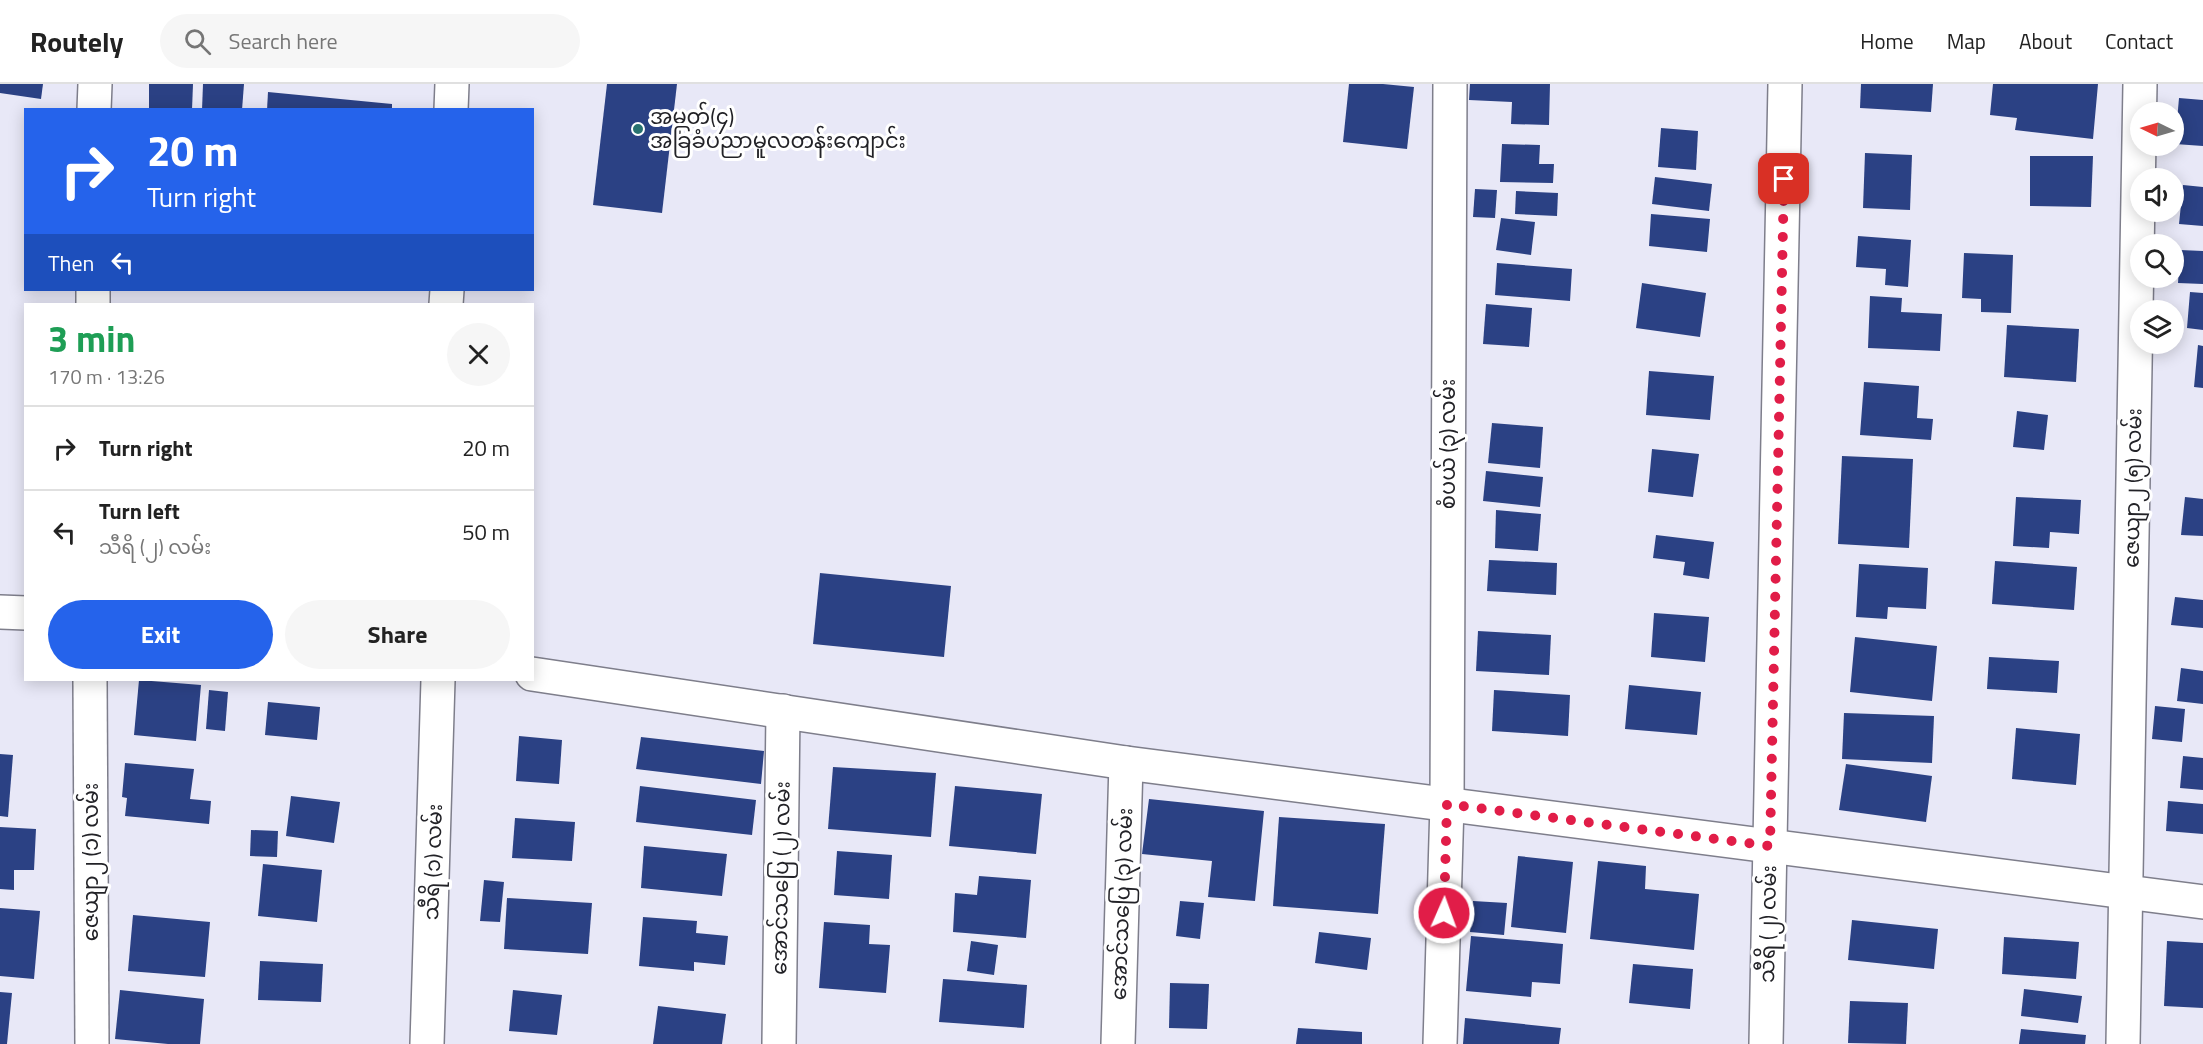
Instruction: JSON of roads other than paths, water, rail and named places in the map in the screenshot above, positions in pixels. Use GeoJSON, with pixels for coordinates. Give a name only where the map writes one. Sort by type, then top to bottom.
{"type":"FeatureCollection","features":[{"type":"Feature","properties":{"kind":"street"},"geometry":{"type":"LineString","coordinates":[[94,108],[95,84]]}},
{"type":"Feature","properties":{"kind":"street"},"geometry":{"type":"LineString","coordinates":[[451,108],[452,84]]}},
{"type":"Feature","properties":{"kind":"street","name":"စံပယ် (၃) လမ်း"},"geometry":{"type":"LineString","coordinates":[[1440,1044],[1447,804],[1450,84]]}},
{"type":"Feature","properties":{"kind":"street","name":"သီရိ (၂) လမ်း"},"geometry":{"type":"LineString","coordinates":[[1766,1044],[1785,84]]}},
{"type":"Feature","properties":{"kind":"street","name":"ဇေယျာ၂ (၅) လမ်း"},"geometry":{"type":"LineString","coordinates":[[2122,1044],[2140,84]]}},
{"type":"Feature","properties":{"kind":"street"},"geometry":{"type":"LineString","coordinates":[[0,612],[24,614]]}},
{"type":"Feature","properties":{"kind":"street"},"geometry":{"type":"LineString","coordinates":[[534,674],[1126,763],[2203,902]]}},
{"type":"Feature","properties":{"kind":"street","name":"ဇေယျာ၂ (၁) လမ်း"},"geometry":{"type":"LineString","coordinates":[[90,681],[92,1044]]}},
{"type":"Feature","properties":{"kind":"street","name":"သီရိ (၁) လမ်း"},"geometry":{"type":"LineString","coordinates":[[427,1044],[438,681]]}},
{"type":"Feature","properties":{"kind":"street","name":"အောင်သပြေ (၂) လမ်း"},"geometry":{"type":"LineString","coordinates":[[778,1044],[783,711]]}},
{"type":"Feature","properties":{"kind":"street","name":"အောင်သပြေ (၃) လမ်း"},"geometry":{"type":"LineString","coordinates":[[1118,1044],[1126,763]]}},
{"type":"Feature","properties":{"kind":"place","name":"အမှတ်(၄) အခြခံပညာမူလတန်းကျောင်း"},"geometry":{"type":"Point","coordinates":[638,129]}}]}
